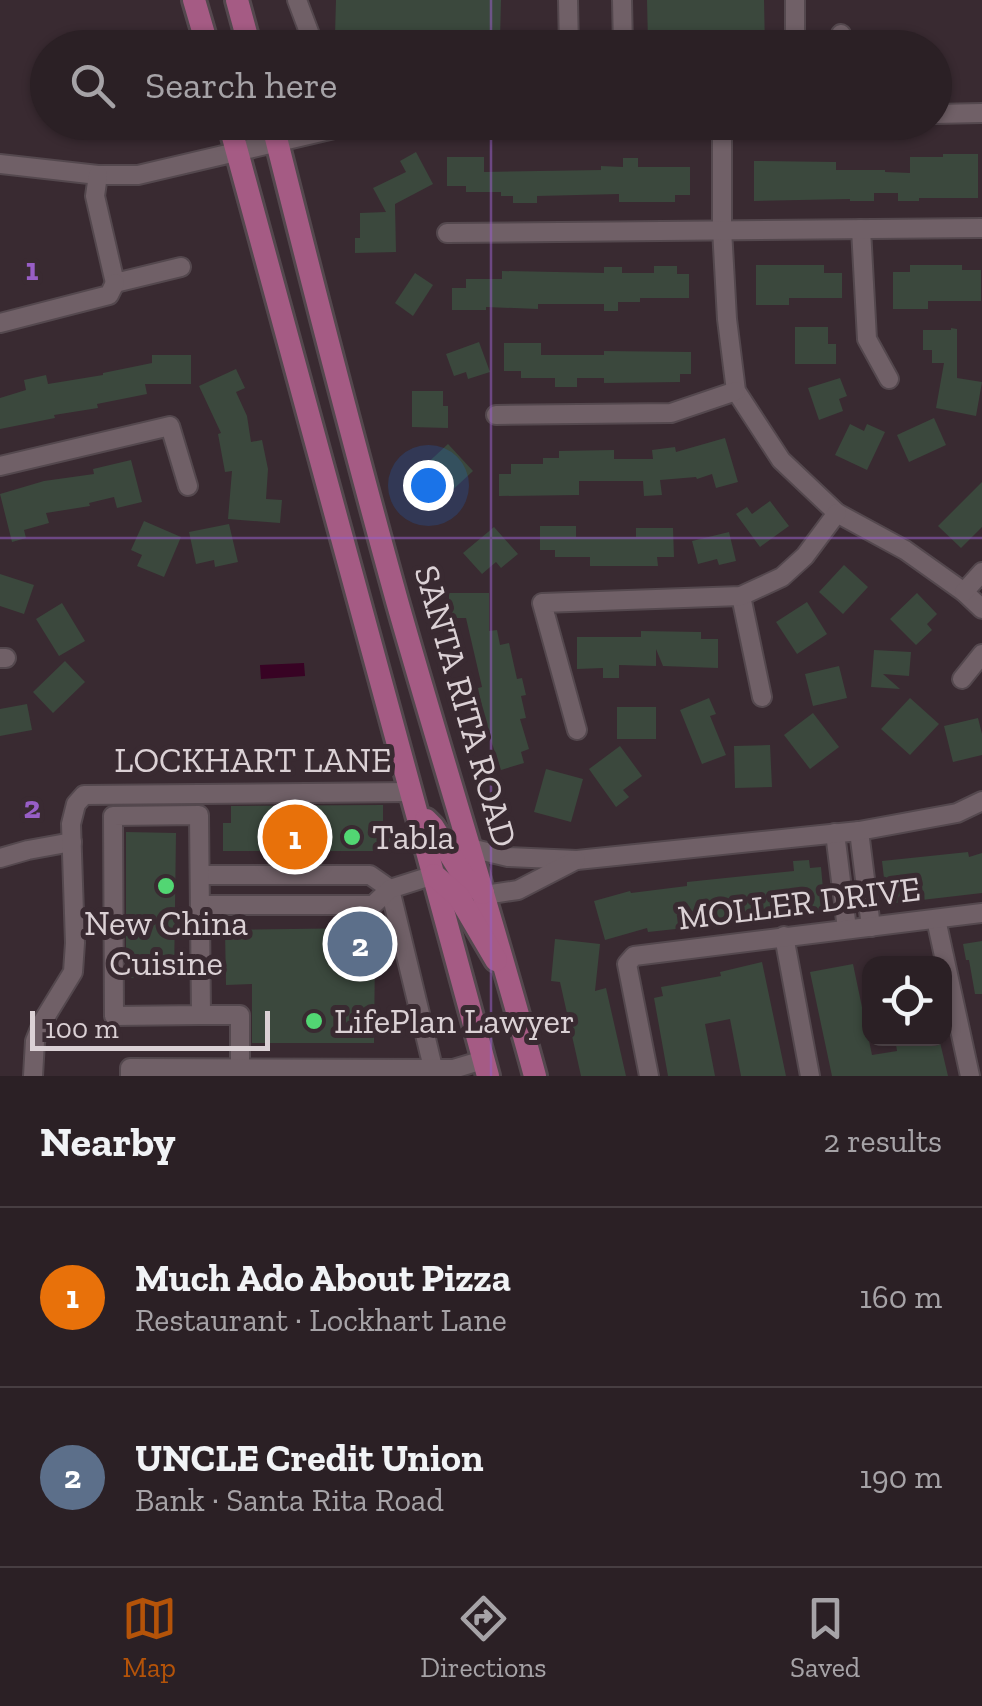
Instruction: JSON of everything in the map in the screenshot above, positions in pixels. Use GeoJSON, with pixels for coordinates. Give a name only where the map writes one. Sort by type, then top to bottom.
{"type":"FeatureCollection","features":[{"type":"Feature","properties":{"kind":"main road"},"geometry":{"type":"LineString","coordinates":[[194,0],[203,30]]}},
{"type":"Feature","properties":{"kind":"main road"},"geometry":{"type":"LineString","coordinates":[[236,0],[245,30]]}},
{"type":"Feature","properties":{"kind":"main road","name":"SANTA RITA ROAD"},"geometry":{"type":"LineString","coordinates":[[233,140],[485,1068]]}},
{"type":"Feature","properties":{"kind":"main road","name":"SANTA RITA ROAD"},"geometry":{"type":"LineString","coordinates":[[276,140],[396,596],[536,1076]]}},
{"type":"Feature","properties":{"kind":"main road"},"geometry":{"type":"LineString","coordinates":[[361,606],[396,596]]}},
{"type":"Feature","properties":{"kind":"main road"},"geometry":{"type":"LineString","coordinates":[[413,801],[464,877],[485,895]]}},
{"type":"Feature","properties":{"kind":"main road"},"geometry":{"type":"LineString","coordinates":[[434,875],[459,897],[508,980]]}},
{"type":"Feature","properties":{"kind":"street"},"geometry":{"type":"LineString","coordinates":[[296,0],[308,30]]}},
{"type":"Feature","properties":{"kind":"street"},"geometry":{"type":"LineString","coordinates":[[568,0],[568,30]]}},
{"type":"Feature","properties":{"kind":"street"},"geometry":{"type":"LineString","coordinates":[[622,0],[623,30]]}},
{"type":"Feature","properties":{"kind":"street"},"geometry":{"type":"LineString","coordinates":[[795,0],[795,30]]}},
{"type":"Feature","properties":{"kind":"street"},"geometry":{"type":"LineString","coordinates":[[952,114],[982,113]]}},
{"type":"Feature","properties":{"kind":"street"},"geometry":{"type":"LineString","coordinates":[[0,164],[98,175],[138,174],[236,152],[259,140]]}},
{"type":"Feature","properties":{"kind":"street"},"geometry":{"type":"LineString","coordinates":[[722,140],[722,230],[736,392],[781,460],[837,513],[905,550],[982,609]]}},
{"type":"Feature","properties":{"kind":"street"},"geometry":{"type":"LineString","coordinates":[[0,322],[109,295],[115,283],[96,196],[98,175]]}},
{"type":"Feature","properties":{"kind":"street"},"geometry":{"type":"LineString","coordinates":[[447,233],[982,228]]}},
{"type":"Feature","properties":{"kind":"street"},"geometry":{"type":"LineString","coordinates":[[862,229],[867,339],[889,379]]}},
{"type":"Feature","properties":{"kind":"street"},"geometry":{"type":"LineString","coordinates":[[115,283],[180,267]]}},
{"type":"Feature","properties":{"kind":"street"},"geometry":{"type":"LineString","coordinates":[[496,416],[671,413],[736,392]]}},
{"type":"Feature","properties":{"kind":"street"},"geometry":{"type":"LineString","coordinates":[[0,466],[170,426],[188,486]]}},
{"type":"Feature","properties":{"kind":"street"},"geometry":{"type":"LineString","coordinates":[[577,730],[542,603],[741,596],[782,578],[805,556],[837,513]]}},
{"type":"Feature","properties":{"kind":"street"},"geometry":{"type":"LineString","coordinates":[[964,592],[982,572]]}},
{"type":"Feature","properties":{"kind":"street"},"geometry":{"type":"LineString","coordinates":[[741,596],[762,697]]}},
{"type":"Feature","properties":{"kind":"street"},"geometry":{"type":"LineString","coordinates":[[962,679],[982,654]]}},
{"type":"Feature","properties":{"kind":"street","name":"LOCKHART LANE"},"geometry":{"type":"LineString","coordinates":[[72,842],[76,804],[84,795],[97,793],[413,801]]}},
{"type":"Feature","properties":{"kind":"street"},"geometry":{"type":"LineString","coordinates":[[470,848],[508,858],[577,860],[858,831],[956,813],[982,802]]}},
{"type":"Feature","properties":{"kind":"street"},"geometry":{"type":"LineString","coordinates":[[201,1015],[199,815],[113,816],[114,1016],[240,1015],[248,1071]]}},
{"type":"Feature","properties":{"kind":"street"},"geometry":{"type":"LineString","coordinates":[[858,831],[871,927]]}},
{"type":"Feature","properties":{"kind":"street"},"geometry":{"type":"LineString","coordinates":[[835,834],[847,929]]}},
{"type":"Feature","properties":{"kind":"street"},"geometry":{"type":"LineString","coordinates":[[0,858],[72,842],[72,972],[35,1041],[33,1076]]}},
{"type":"Feature","properties":{"kind":"street"},"geometry":{"type":"LineString","coordinates":[[485,895],[518,890],[577,860]]}},
{"type":"Feature","properties":{"kind":"street"},"geometry":{"type":"LineString","coordinates":[[200,875],[370,875],[390,889],[434,1072]]}},
{"type":"Feature","properties":{"kind":"street"},"geometry":{"type":"LineString","coordinates":[[200,905],[373,905],[390,889],[434,875]]}},
{"type":"Feature","properties":{"kind":"street","name":"MOLLER DRIVE"},"geometry":{"type":"LineString","coordinates":[[649,1076],[627,964],[634,956],[982,913]]}},
{"type":"Feature","properties":{"kind":"street"},"geometry":{"type":"LineString","coordinates":[[936,919],[970,1076]]}},
{"type":"Feature","properties":{"kind":"street"},"geometry":{"type":"LineString","coordinates":[[784,936],[810,1076]]}},
{"type":"Feature","properties":{"kind":"street"},"geometry":{"type":"LineString","coordinates":[[130,1076],[130,1068],[434,1072],[485,1068]]}},
{"type":"Feature","properties":{"kind":"shaded area"},"geometry":{"type":"Polygon","coordinates":[[[304,663],[305,676],[261,679],[260,665],[304,663]]]}},
{"type":"Feature","properties":{"kind":"building"},"geometry":{"type":"Polygon","coordinates":[[[336,0],[501,0],[500,30],[335,30],[336,0]]]}},
{"type":"Feature","properties":{"kind":"building"},"geometry":{"type":"Polygon","coordinates":[[[647,0],[764,0],[765,30],[648,30],[647,0]]]}},
{"type":"Feature","properties":{"kind":"building"},"geometry":{"type":"Polygon","coordinates":[[[416,152],[433,184],[395,204],[396,252],[355,253],[355,238],[360,238],[360,213],[386,212],[373,188],[406,172],[400,161],[416,152]]]}},
{"type":"Feature","properties":{"kind":"building"},"geometry":{"type":"Polygon","coordinates":[[[978,154],[978,198],[898,201],[898,193],[874,193],[874,201],[754,201],[754,161],[836,162],[836,170],[910,173],[910,157],[978,154]]]}},
{"type":"Feature","properties":{"kind":"building"},"geometry":{"type":"Polygon","coordinates":[[[447,157],[484,157],[484,172],[601,170],[601,166],[623,167],[623,158],[638,158],[638,167],[690,167],[690,195],[675,195],[675,202],[619,202],[619,194],[537,196],[537,203],[513,203],[513,196],[501,196],[501,192],[466,192],[466,186],[447,186],[447,157]]]}},
{"type":"Feature","properties":{"kind":"building"},"geometry":{"type":"Polygon","coordinates":[[[756,265],[824,265],[824,273],[842,273],[842,298],[789,298],[789,305],[756,305],[756,265]]]}},
{"type":"Feature","properties":{"kind":"building"},"geometry":{"type":"Polygon","coordinates":[[[910,265],[962,265],[962,270],[981,270],[981,301],[928,301],[928,309],[893,309],[893,272],[910,272],[910,265]]]}},
{"type":"Feature","properties":{"kind":"building"},"geometry":{"type":"Polygon","coordinates":[[[654,266],[677,266],[677,274],[689,274],[689,298],[618,302],[618,311],[604,311],[604,304],[452,310],[452,288],[466,288],[466,279],[502,279],[502,271],[604,273],[604,267],[622,267],[622,273],[654,273],[654,266]]]}},
{"type":"Feature","properties":{"kind":"building"},"geometry":{"type":"Polygon","coordinates":[[[415,273],[433,285],[413,316],[395,303],[415,273]]]}},
{"type":"Feature","properties":{"kind":"building"},"geometry":{"type":"Polygon","coordinates":[[[795,327],[828,327],[828,344],[836,344],[836,364],[795,364],[795,327]]]}},
{"type":"Feature","properties":{"kind":"building"},"geometry":{"type":"Polygon","coordinates":[[[957,329],[957,378],[982,382],[976,416],[936,408],[944,363],[932,363],[932,350],[923,350],[923,330],[957,329]]]}},
{"type":"Feature","properties":{"kind":"building"},"geometry":{"type":"Polygon","coordinates":[[[479,342],[490,372],[468,379],[466,372],[454,376],[446,354],[479,342]]]}},
{"type":"Feature","properties":{"kind":"building"},"geometry":{"type":"Polygon","coordinates":[[[504,343],[541,343],[541,355],[691,352],[691,374],[680,374],[680,382],[604,383],[604,378],[577,378],[577,387],[555,387],[555,378],[521,378],[521,371],[504,371],[504,343]]]}},
{"type":"Feature","properties":{"kind":"building"},"geometry":{"type":"Polygon","coordinates":[[[152,355],[191,355],[191,384],[145,384],[147,394],[0,429],[0,398],[26,390],[24,380],[46,375],[48,384],[103,375],[152,363],[152,355]]]}},
{"type":"Feature","properties":{"kind":"building"},"geometry":{"type":"Polygon","coordinates":[[[236,369],[245,388],[236,392],[247,416],[251,442],[262,440],[268,469],[266,499],[282,500],[280,523],[228,519],[232,471],[225,472],[218,434],[221,433],[199,386],[236,369]]]}},
{"type":"Feature","properties":{"kind":"building"},"geometry":{"type":"Polygon","coordinates":[[[840,378],[847,396],[839,399],[843,411],[819,420],[808,388],[840,378]]]}},
{"type":"Feature","properties":{"kind":"building"},"geometry":{"type":"Polygon","coordinates":[[[412,391],[443,391],[448,428],[412,427],[412,391]]]}},
{"type":"Feature","properties":{"kind":"building"},"geometry":{"type":"Polygon","coordinates":[[[934,418],[946,445],[909,462],[897,435],[934,418]]]}},
{"type":"Feature","properties":{"kind":"building"},"geometry":{"type":"Polygon","coordinates":[[[850,424],[864,431],[867,424],[885,432],[867,470],[835,455],[850,424]]]}},
{"type":"Feature","properties":{"kind":"building"},"geometry":{"type":"Polygon","coordinates":[[[725,438],[738,482],[716,488],[712,474],[697,479],[660,480],[662,495],[644,496],[643,481],[579,481],[579,495],[499,496],[499,474],[511,474],[511,464],[543,464],[543,458],[559,458],[559,451],[614,450],[614,459],[653,459],[652,450],[675,447],[676,452],[725,438]]]}},
{"type":"Feature","properties":{"kind":"building"},"geometry":{"type":"Polygon","coordinates":[[[448,444],[473,471],[446,496],[421,469],[448,444]]]}},
{"type":"Feature","properties":{"kind":"building"},"geometry":{"type":"Polygon","coordinates":[[[131,460],[142,502],[117,508],[114,497],[89,503],[90,506],[46,513],[49,523],[24,530],[26,538],[12,542],[0,494],[44,481],[94,474],[93,469],[131,460]]]}},
{"type":"Feature","properties":{"kind":"building"},"geometry":{"type":"Polygon","coordinates":[[[982,482],[982,527],[961,548],[938,526],[982,482]]]}},
{"type":"Feature","properties":{"kind":"building"},"geometry":{"type":"Polygon","coordinates":[[[770,501],[789,526],[760,547],[736,514],[747,507],[752,514],[770,501]]]}},
{"type":"Feature","properties":{"kind":"building"},"geometry":{"type":"Polygon","coordinates":[[[144,521],[181,537],[164,577],[137,566],[142,555],[131,550],[144,521]]]}},
{"type":"Feature","properties":{"kind":"building"},"geometry":{"type":"Polygon","coordinates":[[[229,524],[238,562],[215,567],[214,560],[196,564],[189,532],[229,524]]]}},
{"type":"Feature","properties":{"kind":"building"},"geometry":{"type":"Polygon","coordinates":[[[540,526],[576,526],[576,537],[636,537],[636,528],[673,528],[674,557],[657,557],[658,566],[590,566],[590,557],[555,557],[555,550],[540,550],[540,526]]]}},
{"type":"Feature","properties":{"kind":"building"},"geometry":{"type":"Polygon","coordinates":[[[494,527],[518,554],[501,568],[496,562],[482,574],[463,553],[494,527]]]}},
{"type":"Feature","properties":{"kind":"building"},"geometry":{"type":"Polygon","coordinates":[[[729,532],[736,561],[719,565],[717,559],[698,564],[692,541],[729,532]]]}},
{"type":"Feature","properties":{"kind":"building"},"geometry":{"type":"Polygon","coordinates":[[[844,565],[868,587],[843,614],[819,592],[844,565]]]}},
{"type":"Feature","properties":{"kind":"building"},"geometry":{"type":"Polygon","coordinates":[[[0,574],[34,585],[24,614],[0,606],[0,574]]]}},
{"type":"Feature","properties":{"kind":"building"},"geometry":{"type":"Polygon","coordinates":[[[449,593],[489,593],[489,631],[497,630],[500,645],[509,643],[517,679],[522,678],[526,695],[521,696],[526,718],[520,719],[529,749],[521,752],[524,763],[501,770],[486,726],[478,688],[482,687],[466,618],[449,618],[449,593]]]}},
{"type":"Feature","properties":{"kind":"building"},"geometry":{"type":"Polygon","coordinates":[[[917,593],[937,614],[927,624],[932,630],[916,645],[890,619],[917,593]]]}},
{"type":"Feature","properties":{"kind":"building"},"geometry":{"type":"Polygon","coordinates":[[[807,602],[827,634],[797,654],[776,622],[807,602]]]}},
{"type":"Feature","properties":{"kind":"building"},"geometry":{"type":"Polygon","coordinates":[[[62,603],[85,641],[59,656],[36,619],[62,603]]]}},
{"type":"Feature","properties":{"kind":"building"},"geometry":{"type":"Polygon","coordinates":[[[641,631],[701,632],[701,639],[718,639],[718,668],[663,666],[656,649],[656,666],[619,665],[619,678],[603,678],[603,668],[577,669],[577,637],[641,637],[641,631]]]}},
{"type":"Feature","properties":{"kind":"building"},"geometry":{"type":"Polygon","coordinates":[[[874,650],[911,652],[909,676],[883,674],[900,689],[871,687],[874,650]]]}},
{"type":"Feature","properties":{"kind":"building"},"geometry":{"type":"Polygon","coordinates":[[[65,661],[85,682],[53,713],[33,692],[65,661]]]}},
{"type":"Feature","properties":{"kind":"building"},"geometry":{"type":"Polygon","coordinates":[[[839,666],[847,698],[813,706],[805,674],[839,666]]]}},
{"type":"Feature","properties":{"kind":"building"},"geometry":{"type":"Polygon","coordinates":[[[709,698],[716,714],[710,716],[726,755],[702,764],[680,710],[709,698]]]}},
{"type":"Feature","properties":{"kind":"building"},"geometry":{"type":"Polygon","coordinates":[[[910,698],[939,724],[910,755],[881,729],[910,698]]]}},
{"type":"Feature","properties":{"kind":"building"},"geometry":{"type":"Polygon","coordinates":[[[27,704],[32,730],[0,736],[0,709],[27,704]]]}},
{"type":"Feature","properties":{"kind":"building"},"geometry":{"type":"Polygon","coordinates":[[[617,707],[656,707],[656,739],[617,739],[617,707]]]}},
{"type":"Feature","properties":{"kind":"building"},"geometry":{"type":"Polygon","coordinates":[[[813,713],[839,747],[810,769],[784,735],[813,713]]]}},
{"type":"Feature","properties":{"kind":"building"},"geometry":{"type":"Polygon","coordinates":[[[978,718],[982,755],[953,762],[944,726],[978,718]]]}},
{"type":"Feature","properties":{"kind":"building"},"geometry":{"type":"Polygon","coordinates":[[[770,745],[772,787],[735,788],[734,746],[770,745]]]}},
{"type":"Feature","properties":{"kind":"building"},"geometry":{"type":"Polygon","coordinates":[[[620,746],[642,776],[623,790],[629,797],[616,807],[589,769],[620,746]]]}},
{"type":"Feature","properties":{"kind":"building"},"geometry":{"type":"Polygon","coordinates":[[[546,769],[583,779],[571,822],[534,812],[546,769]]]}},
{"type":"Feature","properties":{"kind":"building"},"geometry":{"type":"Polygon","coordinates":[[[383,805],[383,821],[391,821],[391,851],[223,851],[223,823],[231,823],[231,806],[383,805]]]}},
{"type":"Feature","properties":{"kind":"building"},"geometry":{"type":"Polygon","coordinates":[[[126,832],[176,833],[174,978],[126,978],[126,832]]]}},
{"type":"Feature","properties":{"kind":"building"},"geometry":{"type":"Polygon","coordinates":[[[968,852],[969,857],[982,853],[982,893],[887,904],[882,861],[968,852]]]}},
{"type":"Feature","properties":{"kind":"building"},"geometry":{"type":"Polygon","coordinates":[[[809,860],[810,868],[821,867],[825,911],[700,922],[685,924],[685,928],[648,932],[647,928],[605,940],[594,901],[630,891],[687,886],[687,882],[794,871],[793,861],[809,860]]]}},
{"type":"Feature","properties":{"kind":"building"},"geometry":{"type":"Polygon","coordinates":[[[367,928],[367,952],[375,952],[374,1043],[252,1043],[252,984],[226,985],[225,930],[367,928]]]}},
{"type":"Feature","properties":{"kind":"building"},"geometry":{"type":"Polygon","coordinates":[[[555,939],[600,944],[595,991],[606,988],[626,1076],[581,1076],[560,982],[551,981],[555,939]]]}},
{"type":"Feature","properties":{"kind":"building"},"geometry":{"type":"Polygon","coordinates":[[[982,941],[982,994],[975,994],[963,944],[982,941]]]}},
{"type":"Feature","properties":{"kind":"building"},"geometry":{"type":"Polygon","coordinates":[[[762,962],[786,1076],[741,1076],[730,1019],[705,1024],[715,1076],[668,1076],[654,998],[663,996],[661,987],[721,976],[720,972],[762,962]]]}},
{"type":"Feature","properties":{"kind":"building"},"geometry":{"type":"Polygon","coordinates":[[[853,964],[862,1007],[862,1046],[870,1046],[872,1055],[897,1051],[896,1046],[941,1046],[948,1076],[832,1076],[810,972],[853,964]]]}},
{"type":"Feature","properties":{"kind":"place","name":"Much Ado About Pizza"},"geometry":{"type":"Point","coordinates":[295,837]}},
{"type":"Feature","properties":{"kind":"place","name":"Tabla"},"geometry":{"type":"Point","coordinates":[352,837]}},
{"type":"Feature","properties":{"kind":"place","name":"New China Cuisine"},"geometry":{"type":"Point","coordinates":[166,886]}},
{"type":"Feature","properties":{"kind":"place","name":"UNCLE Credit Union"},"geometry":{"type":"Point","coordinates":[360,944]}},
{"type":"Feature","properties":{"kind":"place","name":"LifePlan Lawyer"},"geometry":{"type":"Point","coordinates":[314,1021]}}]}
